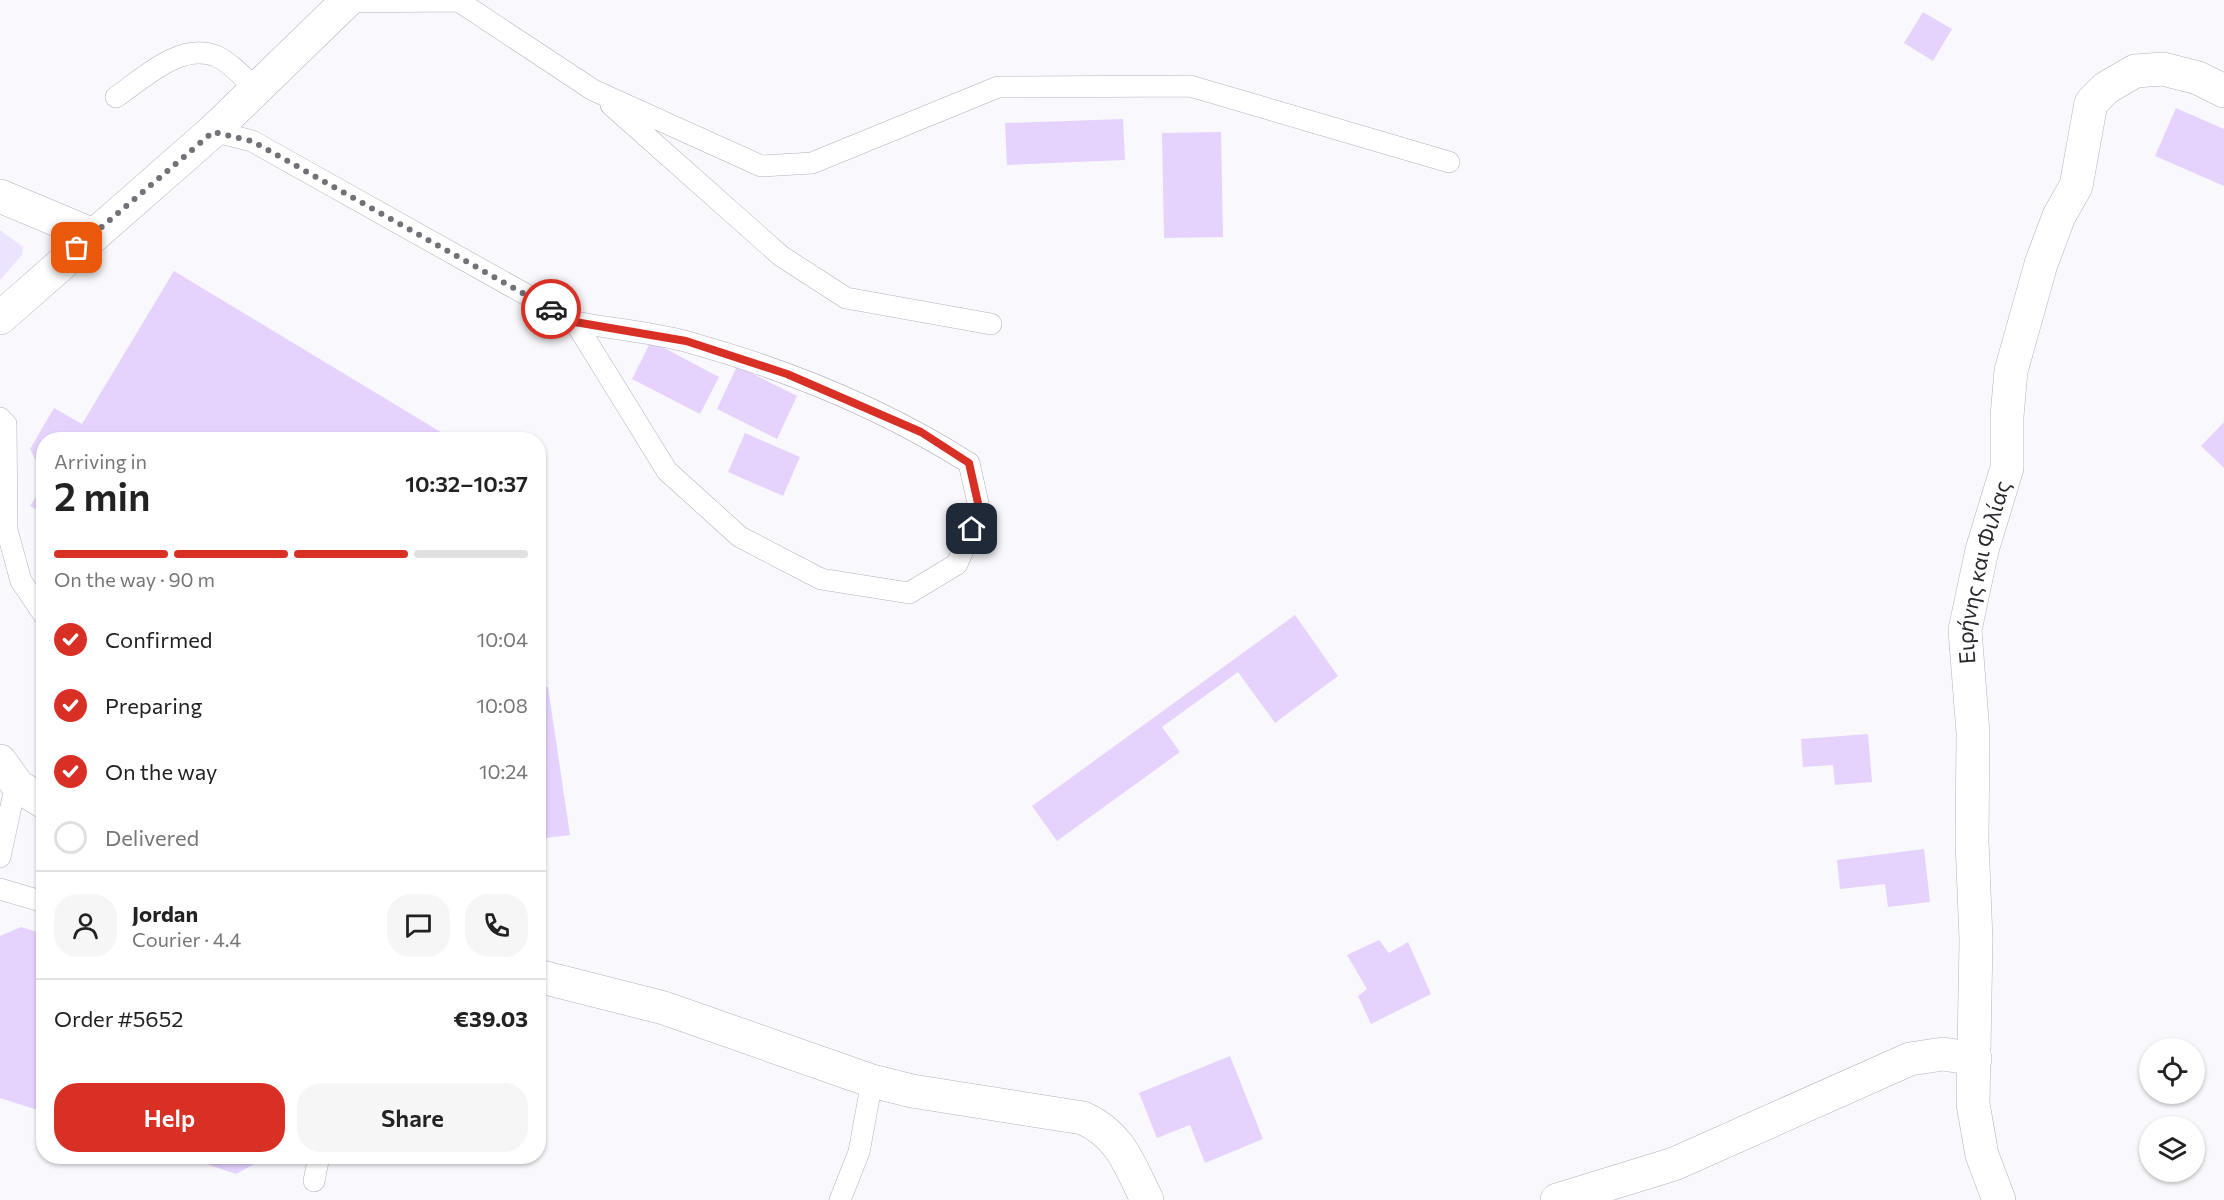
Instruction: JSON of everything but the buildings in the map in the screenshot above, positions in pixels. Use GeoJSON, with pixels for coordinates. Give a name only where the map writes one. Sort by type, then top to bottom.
{"type":"FeatureCollection","features":[{"type":"Feature","properties":{"kind":"street"},"geometry":{"type":"LineString","coordinates":[[0,318],[93,234],[213,132],[347,1]]}},
{"type":"Feature","properties":{"kind":"street","name":"Ειρήνης και Φιλίας"},"geometry":{"type":"LineString","coordinates":[[2000,1200],[1982,1155],[1976,1122],[1976,940],[1972,841],[1973,733],[1965,620],[1982,550],[2007,468],[2009,385],[2023,320],[2054,228],[2076,186],[2091,103],[2106,88],[2135,71],[2163,69],[2198,78],[2224,91]]}},
{"type":"Feature","properties":{"kind":"street"},"geometry":{"type":"LineString","coordinates":[[0,196],[93,234]]}},
{"type":"Feature","properties":{"kind":"street"},"geometry":{"type":"LineString","coordinates":[[546,978],[664,1008],[872,1081],[912,1091],[1068,1115],[1096,1124],[1123,1150],[1148,1200]]}},
{"type":"Feature","properties":{"kind":"street"},"geometry":{"type":"LineString","coordinates":[[1557,1200],[1674,1164],[1916,1057],[1943,1054],[1975,1059]]}},
{"type":"Feature","properties":{"kind":"lane"},"geometry":{"type":"LineString","coordinates":[[347,1],[457,1],[593,90],[781,256],[846,298],[991,324]]}},
{"type":"Feature","properties":{"kind":"lane"},"geometry":{"type":"LineString","coordinates":[[116,97],[172,59],[195,52],[218,57],[256,89]]}},
{"type":"Feature","properties":{"kind":"lane"},"geometry":{"type":"LineString","coordinates":[[593,90],[761,166],[812,163],[998,87],[1190,86],[1449,162]]}},
{"type":"Feature","properties":{"kind":"lane"},"geometry":{"type":"LineString","coordinates":[[213,132],[252,141],[575,322],[686,341],[787,374],[921,432],[969,463],[980,512],[957,564],[909,593],[821,579],[740,537],[667,471],[575,322]]}},
{"type":"Feature","properties":{"kind":"lane"},"geometry":{"type":"LineString","coordinates":[[0,418],[6,423],[7,530],[21,581],[36,603]]}},
{"type":"Feature","properties":{"kind":"lane"},"geometry":{"type":"LineString","coordinates":[[0,857],[13,797],[20,783]]}},
{"type":"Feature","properties":{"kind":"lane"},"geometry":{"type":"LineString","coordinates":[[0,889],[36,900]]}},
{"type":"Feature","properties":{"kind":"lane"},"geometry":{"type":"LineString","coordinates":[[840,1200],[859,1152],[872,1081]]}},
{"type":"Feature","properties":{"kind":"lane"},"geometry":{"type":"LineString","coordinates":[[314,1181],[317,1164]]}},
{"type":"Feature","properties":{"kind":"shaded area"},"geometry":{"type":"Polygon","coordinates":[[[0,230],[23,247],[22,255],[0,280],[0,230]]]}},
{"type":"Feature","properties":{"kind":"way so far"},"geometry":{"type":"LineString","coordinates":[[77,248],[213,132],[252,141],[551,309]]}},
{"type":"Feature","properties":{"kind":"route"},"geometry":{"type":"LineString","coordinates":[[551,309],[575,322],[686,341],[787,374],[921,432],[969,463],[980,512],[972,529]]}}]}
